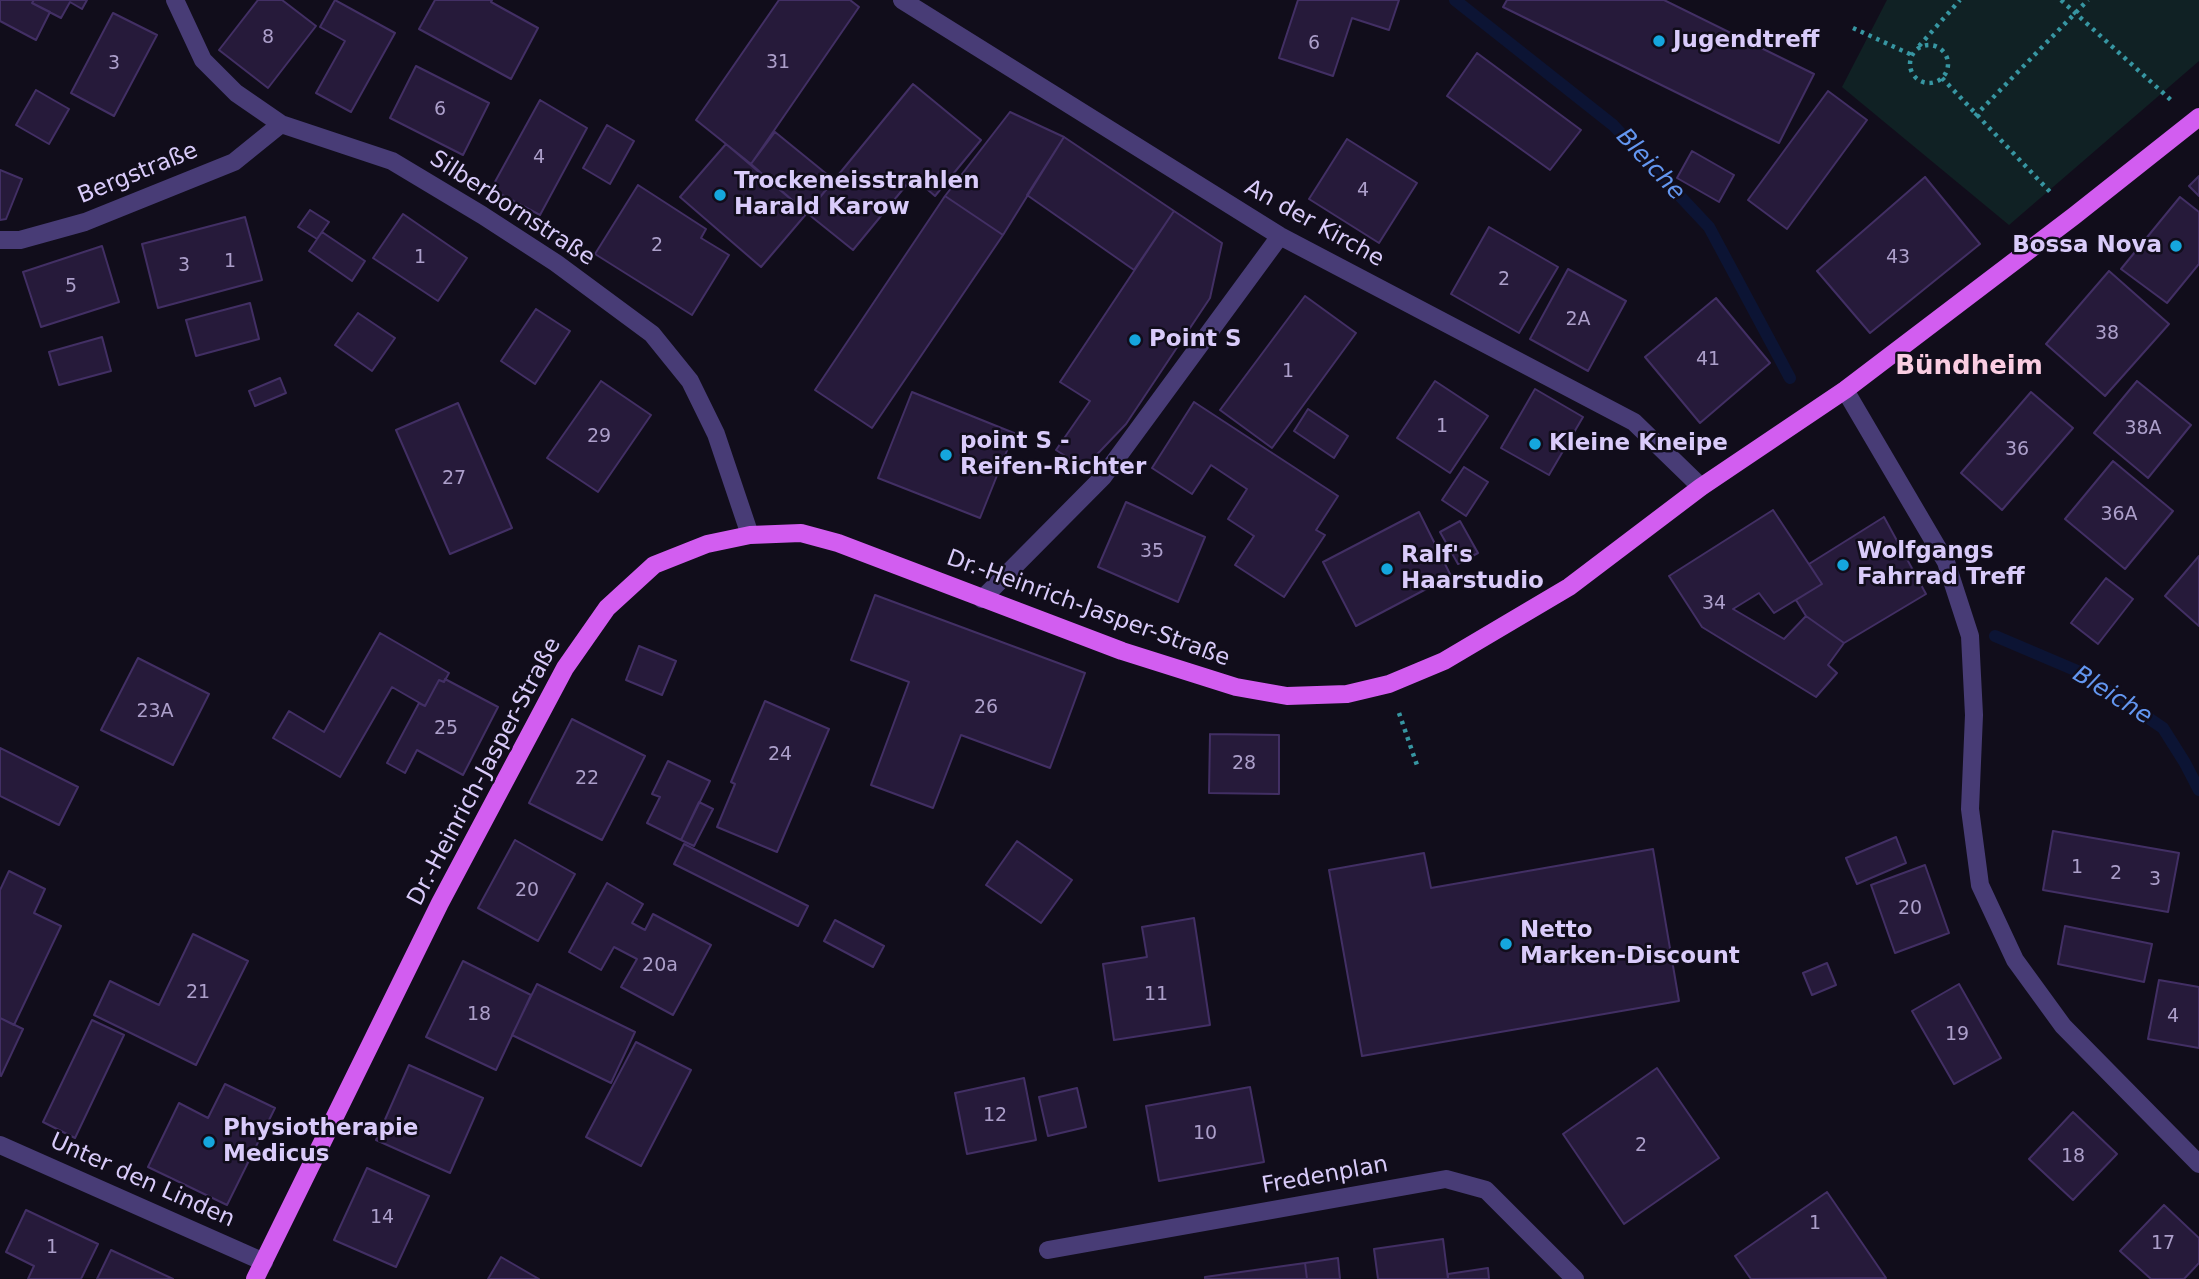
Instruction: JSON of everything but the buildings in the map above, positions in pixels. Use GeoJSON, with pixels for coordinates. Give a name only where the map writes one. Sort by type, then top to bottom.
{"type":"FeatureCollection","features":[{"type":"Feature","properties":{"kind":"main road","name":"Dr.-Heinrich-Jasper-Straße"},"geometry":{"type":"LineString","coordinates":[[255,1279],[435,914],[565,668],[607,608],[654,565],[707,544],[750,535],[801,533],[838,543],[1122,651],[1236,687],[1287,696],[1347,694],[1389,684],[1444,661],[1569,587],[1701,487],[1844,390],[2197,119]]}},
{"type":"Feature","properties":{"kind":"street","name":"Silberbornstraße"},"geometry":{"type":"LineString","coordinates":[[175,0],[203,60],[236,93],[281,124],[392,161],[555,263],[652,334],[690,381],[716,434],[750,535]]}},
{"type":"Feature","properties":{"kind":"street","name":"An der Kirche"},"geometry":{"type":"LineString","coordinates":[[902,0],[1280,236],[1634,422],[1701,487]]}},
{"type":"Feature","properties":{"kind":"street","name":"Bergstraße"},"geometry":{"type":"LineString","coordinates":[[0,240],[20,240],[85,222],[233,162],[281,124]]}},
{"type":"Feature","properties":{"kind":"street"},"geometry":{"type":"LineString","coordinates":[[982,598],[1103,477],[1280,236]]}},
{"type":"Feature","properties":{"kind":"street"},"geometry":{"type":"LineString","coordinates":[[1844,390],[1946,562],[1970,636],[1974,715],[1970,809],[1980,885],[2015,960],[2063,1026],[2199,1164]]}},
{"type":"Feature","properties":{"kind":"street","name":"Unter den Linden"},"geometry":{"type":"LineString","coordinates":[[0,1145],[264,1262]]}},
{"type":"Feature","properties":{"kind":"street","name":"Fredenplan"},"geometry":{"type":"LineString","coordinates":[[1048,1250],[1446,1179],[1486,1191],[1575,1279]]}},
{"type":"Feature","properties":{"kind":"path"},"geometry":{"type":"LineString","coordinates":[[1853,29],[1914,52],[1928,46],[1941,49],[1948,60],[1948,66],[1942,78],[1932,83],[1920,82],[1914,78],[1909,67],[1914,52],[1960,0]]}},
{"type":"Feature","properties":{"kind":"path"},"geometry":{"type":"LineString","coordinates":[[2061,0],[2197,119]]}},
{"type":"Feature","properties":{"kind":"path"},"geometry":{"type":"LineString","coordinates":[[1975,116],[2088,0]]}},
{"type":"Feature","properties":{"kind":"path"},"geometry":{"type":"LineString","coordinates":[[1942,78],[1975,116],[2074,216]]}},
{"type":"Feature","properties":{"kind":"path"},"geometry":{"type":"LineString","coordinates":[[1389,684],[1418,768]]}},
{"type":"Feature","properties":{"kind":"shaded area"},"geometry":{"type":"Polygon","coordinates":[[[1887,0],[2199,0],[2199,61],[2009,225],[1842,87],[1887,0]]]}},
{"type":"Feature","properties":{"kind":"waterway","name":"Bleiche"},"geometry":{"type":"LineString","coordinates":[[1455,0],[1613,125],[1709,227],[1790,378]]}},
{"type":"Feature","properties":{"kind":"waterway","name":"Bleiche"},"geometry":{"type":"LineString","coordinates":[[1995,636],[2082,673],[2163,728],[2199,790]]}},
{"type":"Feature","properties":{"kind":"place","name":"Jugendtreff"},"geometry":{"type":"Point","coordinates":[1659,41]}},
{"type":"Feature","properties":{"kind":"place","name":"Trockeneisstrahlen Harald Karow"},"geometry":{"type":"Point","coordinates":[720,195]}},
{"type":"Feature","properties":{"kind":"place","name":"Bossa Nova"},"geometry":{"type":"Point","coordinates":[2176,246]}},
{"type":"Feature","properties":{"kind":"place","name":"Point S"},"geometry":{"type":"Point","coordinates":[1135,340]}},
{"type":"Feature","properties":{"kind":"place","name":"Kleine Kneipe"},"geometry":{"type":"Point","coordinates":[1535,444]}},
{"type":"Feature","properties":{"kind":"place","name":"point S - Reifen-Richter"},"geometry":{"type":"Point","coordinates":[946,455]}},
{"type":"Feature","properties":{"kind":"place","name":"Wolfgangs Fahrrad Treff"},"geometry":{"type":"Point","coordinates":[1843,565]}},
{"type":"Feature","properties":{"kind":"place","name":"Ralf's Haarstudio"},"geometry":{"type":"Point","coordinates":[1387,569]}},
{"type":"Feature","properties":{"kind":"place","name":"Netto Marken-Discount"},"geometry":{"type":"Point","coordinates":[1506,944]}},
{"type":"Feature","properties":{"kind":"place","name":"Physiotherapie Medicus"},"geometry":{"type":"Point","coordinates":[209,1142]}},
{"type":"Feature","properties":{"kind":"district","name":"Bündheim"},"geometry":{"type":"Point","coordinates":[1969,367]}}]}
